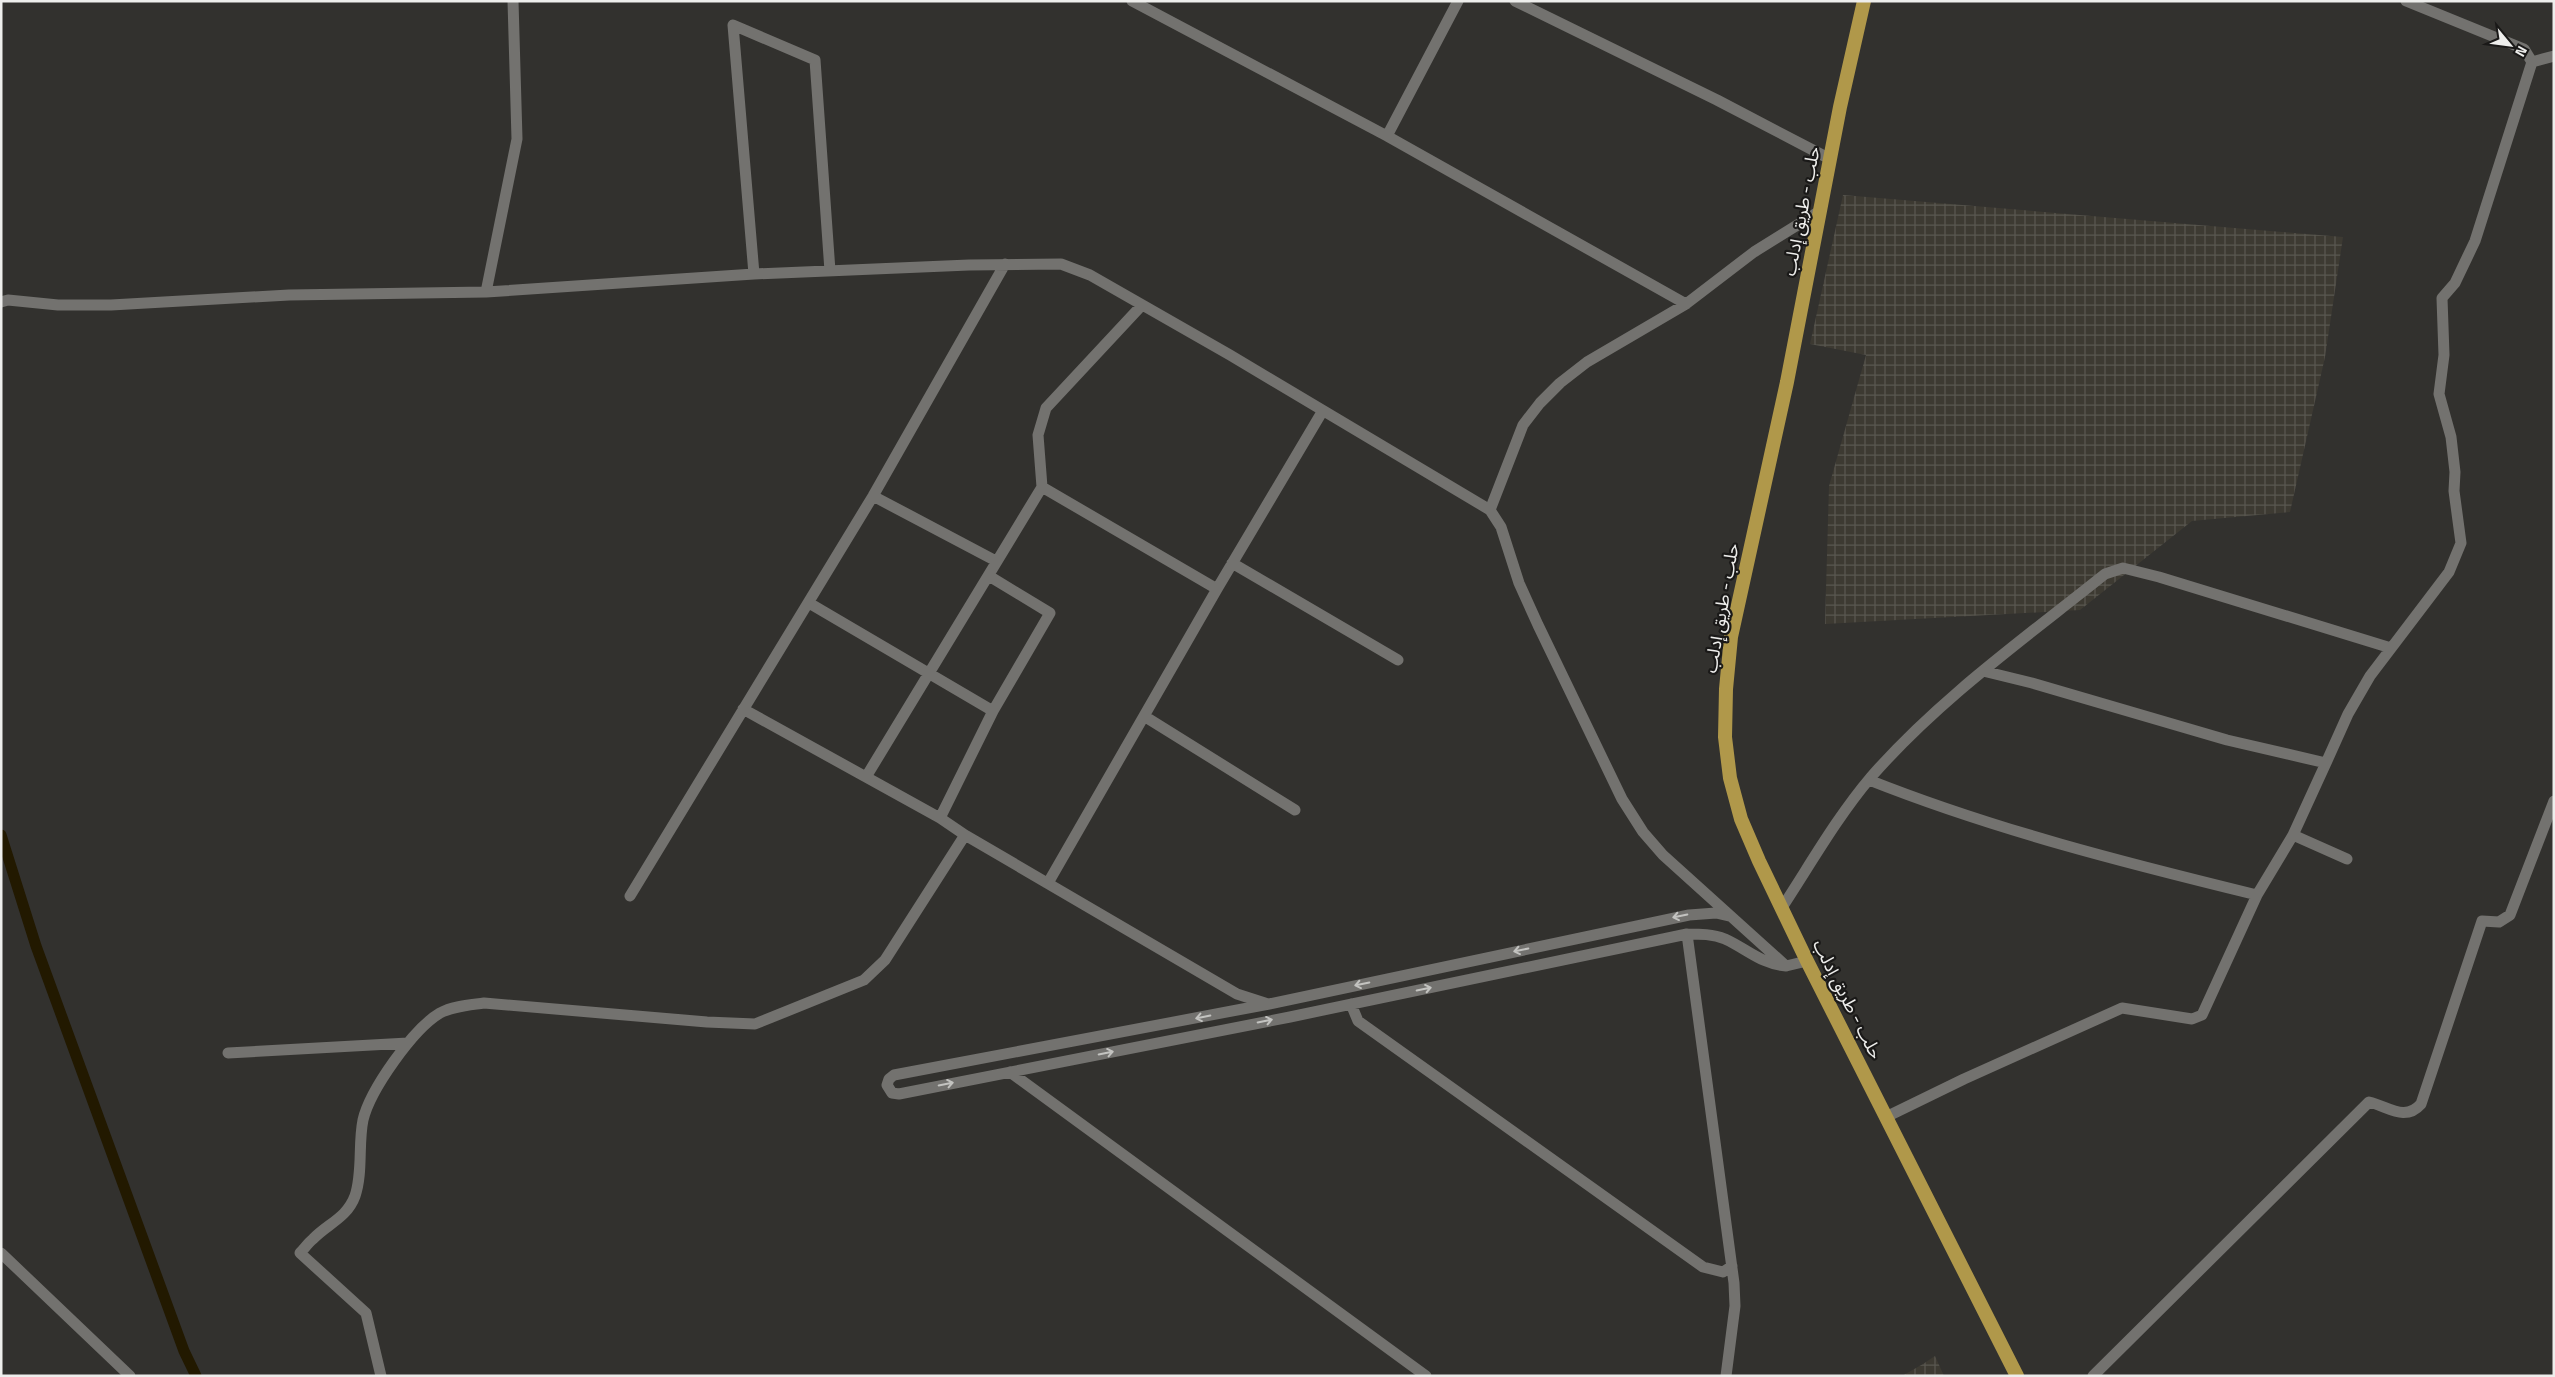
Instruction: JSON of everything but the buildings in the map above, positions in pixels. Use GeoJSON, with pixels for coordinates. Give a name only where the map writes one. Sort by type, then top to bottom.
{"type":"FeatureCollection","features":[{"type":"Feature","properties":{"kind":"highway","name":"حلب - طريق إدلب"},"geometry":{"type":"LineString","coordinates":[[1864,1],[1830,159],[1787,382],[1731,637],[1726,689],[1725,737],[1730,778],[1741,819],[1781,909],[2017,1376]]}},
{"type":"Feature","properties":{"kind":"street"},"geometry":{"type":"LineString","coordinates":[[486,292],[517,139],[513,1]]}},
{"type":"Feature","properties":{"kind":"street"},"geometry":{"type":"LineString","coordinates":[[1132,1],[1387,136],[1686,304]]}},
{"type":"Feature","properties":{"kind":"street"},"geometry":{"type":"LineString","coordinates":[[1387,136],[1458,1]]}},
{"type":"Feature","properties":{"kind":"street"},"geometry":{"type":"LineString","coordinates":[[1515,1],[1717,100],[1830,159]]}},
{"type":"Feature","properties":{"kind":"street"},"geometry":{"type":"LineString","coordinates":[[1886,1117],[2104,1014],[2122,1008],[2192,1019],[2202,1015],[2257,895],[2293,835],[2357,699],[2370,676],[2449,572],[2461,542],[2454,491],[2455,472],[2451,437],[2439,394],[2444,355],[2442,298],[2455,283],[2475,241],[2532,62],[2524,49],[2406,1]]}},
{"type":"Feature","properties":{"kind":"street"},"geometry":{"type":"LineString","coordinates":[[754,274],[732,25],[815,60],[830,271]]}},
{"type":"Feature","properties":{"kind":"street"},"geometry":{"type":"LineString","coordinates":[[2532,62],[2554,56]]}},
{"type":"Feature","properties":{"kind":"street"},"geometry":{"type":"LineString","coordinates":[[1490,510],[1523,425],[1540,402],[1587,362],[1686,304],[1754,252],[1820,211]]}},
{"type":"Feature","properties":{"kind":"street"},"geometry":{"type":"LineString","coordinates":[[1,302],[8,300],[58,305],[111,305],[289,295],[486,292],[754,274],[1005,264],[1061,264],[1090,275],[1490,510],[1501,526],[1520,583],[1538,625],[1622,800],[1643,832],[1663,855],[1728,916],[1786,966]]}},
{"type":"Feature","properties":{"kind":"street"},"geometry":{"type":"LineString","coordinates":[[630,896],[873,496],[1005,264]]}},
{"type":"Feature","properties":{"kind":"street"},"geometry":{"type":"LineString","coordinates":[[866,777],[1042,487],[1038,435],[1046,408],[1142,305]]}},
{"type":"Feature","properties":{"kind":"street"},"geometry":{"type":"LineString","coordinates":[[1048,883],[1216,589],[1322,412]]}},
{"type":"Feature","properties":{"kind":"street"},"geometry":{"type":"LineString","coordinates":[[1042,487],[1216,589]]}},
{"type":"Feature","properties":{"kind":"street"},"geometry":{"type":"LineString","coordinates":[[873,496],[996,561]]}},
{"type":"Feature","properties":{"kind":"street"},"geometry":{"type":"LineString","coordinates":[[1232,563],[1398,660]]}},
{"type":"Feature","properties":{"kind":"street"},"geometry":{"type":"LineString","coordinates":[[1781,909],[1823,844],[1869,780],[1958,690],[2105,574],[2123,568],[2391,648]]}},
{"type":"Feature","properties":{"kind":"street"},"geometry":{"type":"LineString","coordinates":[[940,818],[993,711],[1050,613],[988,576]]}},
{"type":"Feature","properties":{"kind":"street"},"geometry":{"type":"LineString","coordinates":[[809,603],[993,711]]}},
{"type":"Feature","properties":{"kind":"street"},"geometry":{"type":"LineString","coordinates":[[1983,671],[2032,683],[2227,740],[2326,763]]}},
{"type":"Feature","properties":{"kind":"street"},"geometry":{"type":"LineString","coordinates":[[743,709],[940,818],[965,835],[1237,994],[1269,1004],[1290,1017]]}},
{"type":"Feature","properties":{"kind":"street"},"geometry":{"type":"LineString","coordinates":[[1144,716],[1295,810]]}},
{"type":"Feature","properties":{"kind":"street"},"geometry":{"type":"LineString","coordinates":[[1869,780],[1934,806],[2034,837],[2257,895]]}},
{"type":"Feature","properties":{"kind":"street"},"geometry":{"type":"LineString","coordinates":[[2093,1376],[2369,1102],[2403,1114],[2410,1114],[2421,1104],[2482,920],[2499,922],[2510,915],[2554,801]]}},
{"type":"Feature","properties":{"kind":"street"},"geometry":{"type":"LineString","coordinates":[[381,1376],[366,1313],[300,1253],[313,1238],[347,1212],[355,1195],[363,1122],[368,1103],[408,1043],[420,1029],[440,1013],[461,1006],[484,1003],[707,1022],[755,1024],[864,980],[885,960],[965,835]]}},
{"type":"Feature","properties":{"kind":"street"},"geometry":{"type":"LineString","coordinates":[[2293,835],[2347,860]]}},
{"type":"Feature","properties":{"kind":"street"},"geometry":{"type":"LineString","coordinates":[[1728,916],[1716,913],[1689,915],[1269,1004],[894,1075],[889,1079],[887,1085],[890,1091],[898,1094],[1290,1017],[1687,934],[1710,934],[1725,939],[1772,965],[1786,966],[1807,961]]}},
{"type":"Feature","properties":{"kind":"street"},"geometry":{"type":"LineString","coordinates":[[1687,934],[1732,1266],[1735,1306],[1726,1376]]}},
{"type":"Feature","properties":{"kind":"street"},"geometry":{"type":"LineString","coordinates":[[1351,1004],[1358,1020],[1703,1266],[1714,1271],[1723,1272],[1732,1266]]}},
{"type":"Feature","properties":{"kind":"street"},"geometry":{"type":"LineString","coordinates":[[228,1054],[266,1053],[330,1046],[408,1043]]}},
{"type":"Feature","properties":{"kind":"street"},"geometry":{"type":"LineString","coordinates":[[1010,1072],[1426,1376]]}},
{"type":"Feature","properties":{"kind":"street"},"geometry":{"type":"LineString","coordinates":[[2,1256],[130,1376]]}},
{"type":"Feature","properties":{"kind":"shaded area"},"geometry":{"type":"Polygon","coordinates":[[[1843,195],[2343,237],[2325,357],[2290,512],[2192,521],[2080,610],[1825,624],[1829,486],[1866,355],[1810,344],[1843,195]]]}},
{"type":"Feature","properties":{"kind":"shaded area"},"geometry":{"type":"Polygon","coordinates":[[[1935,1356],[1944,1376],[1902,1376],[1923,1364],[1935,1356]]]}},
{"type":"Feature","properties":{"kind":"waterway"},"geometry":{"type":"LineString","coordinates":[[1,835],[36,946],[184,1351],[196,1376]]}}]}
